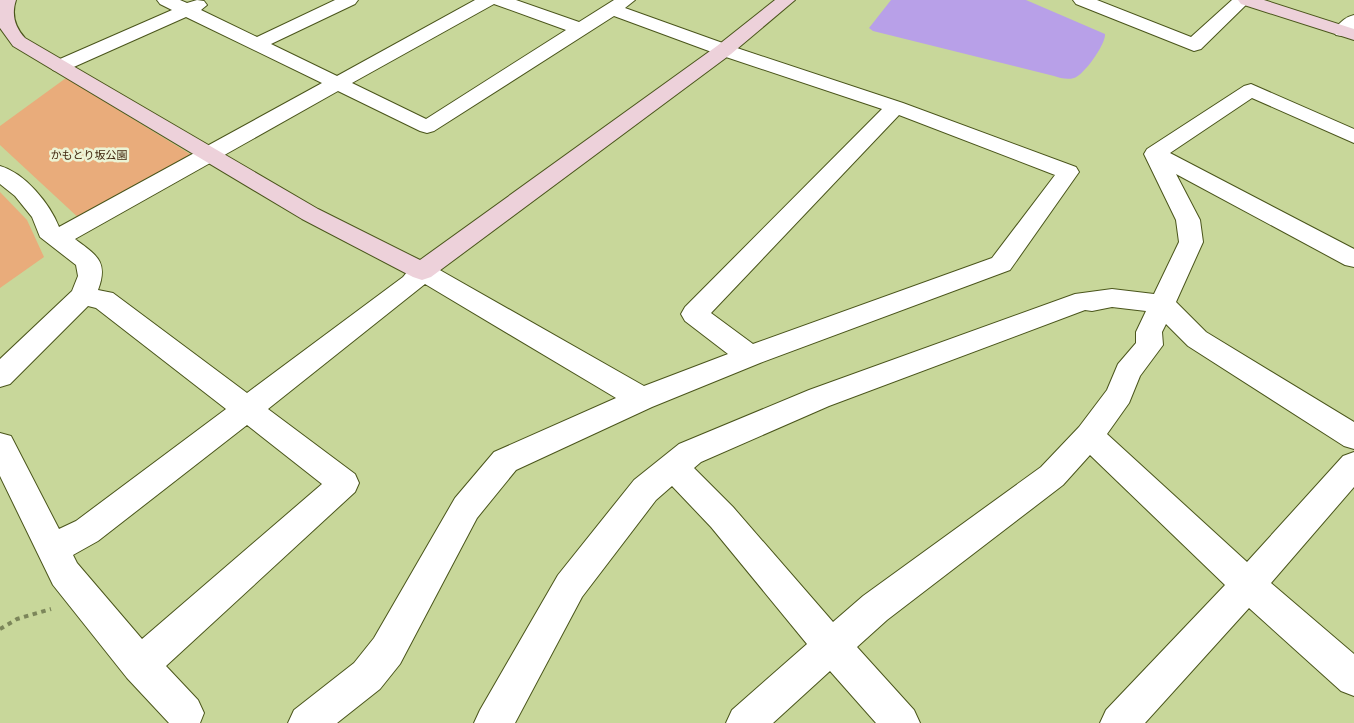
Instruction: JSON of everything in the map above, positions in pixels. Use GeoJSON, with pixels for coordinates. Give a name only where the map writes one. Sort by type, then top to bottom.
{"type":"FeatureCollection","features":[{"type":"Feature","properties":{"kind":"street"},"geometry":{"type":"LineString","coordinates":[[7,0],[4,5],[4,18],[7,30],[19,42],[310,214],[422,272],[642,399]]}},
{"type":"Feature","properties":{"kind":"street"},"geometry":{"type":"LineString","coordinates":[[166,0],[427,127],[619,4],[724,50],[896,107],[1068,172],[1000,264],[750,356],[642,399],[505,461],[466,508],[387,651],[367,676],[307,723]]}},
{"type":"Feature","properties":{"kind":"street"},"geometry":{"type":"LineString","coordinates":[[60,66],[209,0]]}},
{"type":"Feature","properties":{"kind":"street"},"geometry":{"type":"LineString","coordinates":[[257,44],[349,0]]}},
{"type":"Feature","properties":{"kind":"street"},"geometry":{"type":"LineString","coordinates":[[58,238],[488,0]]}},
{"type":"Feature","properties":{"kind":"street"},"geometry":{"type":"LineString","coordinates":[[500,0],[580,29]]}},
{"type":"Feature","properties":{"kind":"street"},"geometry":{"type":"LineString","coordinates":[[53,549],[87,531],[412,283],[422,272],[724,50],[786,0]]}},
{"type":"Feature","properties":{"kind":"street"},"geometry":{"type":"LineString","coordinates":[[1082,0],[1194,45],[1242,0]]}},
{"type":"Feature","properties":{"kind":"street"},"geometry":{"type":"LineString","coordinates":[[1247,0],[1350,29]]}},
{"type":"Feature","properties":{"kind":"street"},"geometry":{"type":"LineString","coordinates":[[1155,154],[1251,90],[1354,137]]}},
{"type":"Feature","properties":{"kind":"street"},"geometry":{"type":"LineString","coordinates":[[750,356],[694,314],[896,107]]}},
{"type":"Feature","properties":{"kind":"street"},"geometry":{"type":"LineString","coordinates":[[1155,154],[1354,259]]}},
{"type":"Feature","properties":{"kind":"street"},"geometry":{"type":"LineString","coordinates":[[744,723],[875,608],[1052,476],[1089,436],[1119,395],[1128,372],[1149,346],[1149,332],[1191,242],[1188,220],[1155,154]]}},
{"type":"Feature","properties":{"kind":"street"},"geometry":{"type":"LineString","coordinates":[[0,173],[23,191],[43,215],[48,231],[88,261],[91,276],[83,296],[0,376]]}},
{"type":"Feature","properties":{"kind":"street"},"geometry":{"type":"LineString","coordinates":[[83,296],[104,300],[344,483],[140,665]]}},
{"type":"Feature","properties":{"kind":"street"},"geometry":{"type":"LineString","coordinates":[[493,723],[570,586],[645,490],[690,453],[819,398],[1084,301],[1092,302],[1112,298],[1162,304],[1197,339],[1354,437]]}},
{"type":"Feature","properties":{"kind":"street"},"geometry":{"type":"LineString","coordinates":[[1089,436],[1248,585],[1354,678]]}},
{"type":"Feature","properties":{"kind":"street"},"geometry":{"type":"LineString","coordinates":[[0,445],[65,574],[183,720]]}},
{"type":"Feature","properties":{"kind":"street"},"geometry":{"type":"LineString","coordinates":[[1120,723],[1248,585],[1354,465]]}},
{"type":"Feature","properties":{"kind":"street"},"geometry":{"type":"LineString","coordinates":[[673,467],[722,518],[803,614],[901,723]]}},
{"type":"Feature","properties":{"kind":"path"},"geometry":{"type":"LineString","coordinates":[[0,629],[17,619],[62,607],[83,595]]}},
{"type":"Feature","properties":{"kind":"green space","name":"かもとり坂公園"},"geometry":{"type":"Polygon","coordinates":[[[66,78],[195,157],[82,221],[0,145],[0,126],[66,78]]]}},
{"type":"Feature","properties":{"kind":"green space"},"geometry":{"type":"Polygon","coordinates":[[[0,192],[27,220],[44,257],[0,288],[0,192]]]}},
{"type":"Feature","properties":{"kind":"shaded area"},"geometry":{"type":"Polygon","coordinates":[[[891,0],[1026,0],[1105,34],[1102,45],[1088,65],[1078,76],[1069,79],[873,31],[869,28],[891,0]]]}}]}
